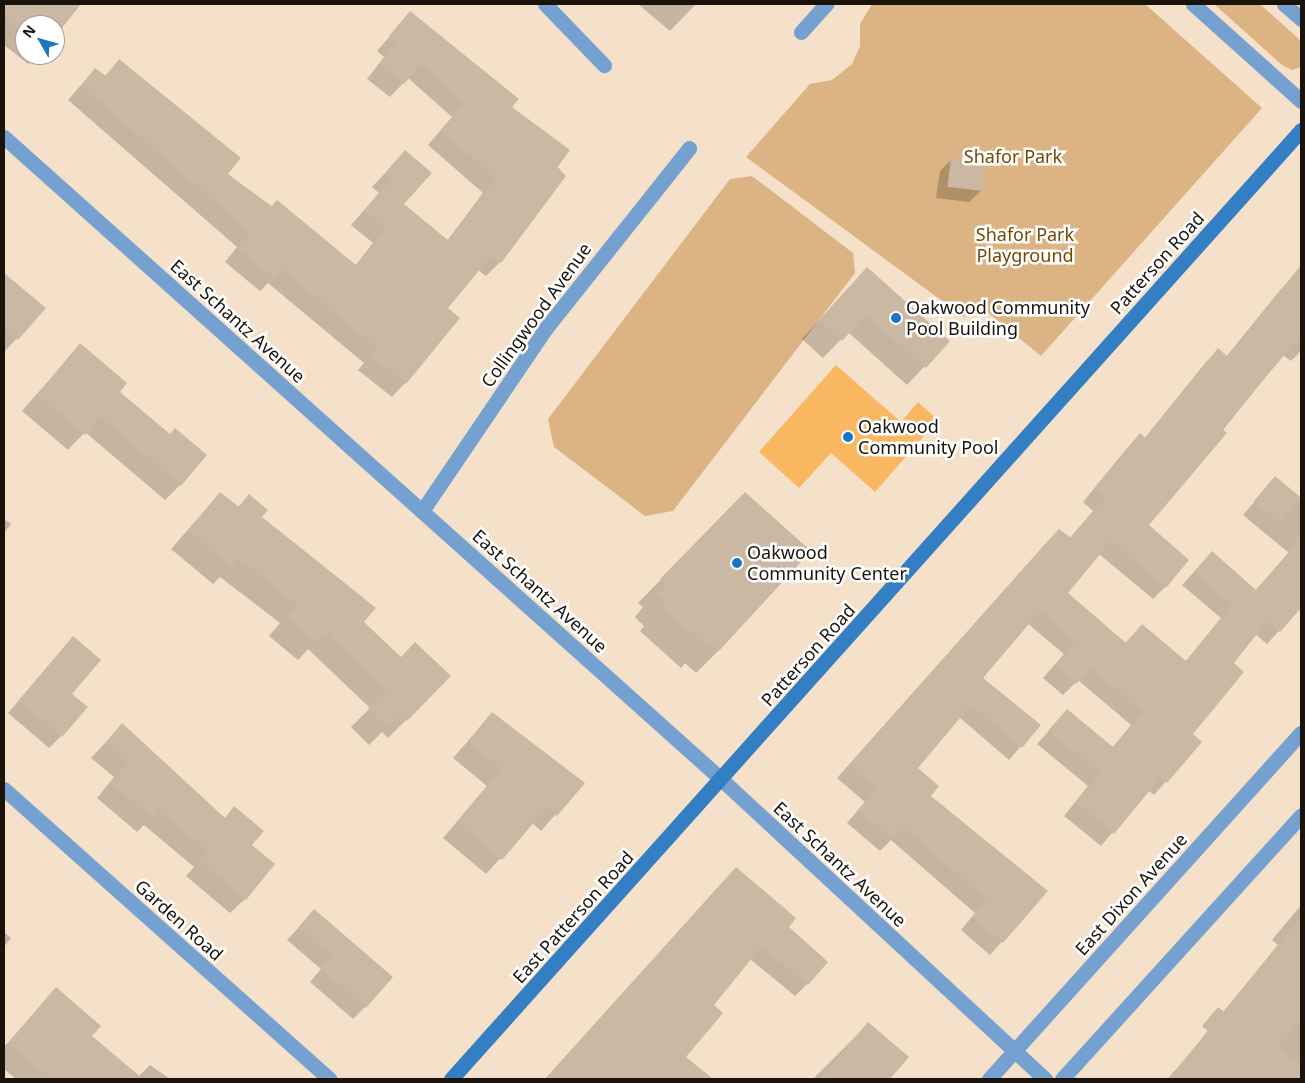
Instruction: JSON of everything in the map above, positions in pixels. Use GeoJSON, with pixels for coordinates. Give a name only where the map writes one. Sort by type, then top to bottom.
{"type":"FeatureCollection","features":[{"type":"Feature","properties":{"kind":"main road","name":"Patterson Road"},"geometry":{"type":"LineString","coordinates":[[722,779],[1301,130]]}},
{"type":"Feature","properties":{"kind":"main road","name":"East Patterson Road"},"geometry":{"type":"LineString","coordinates":[[452,1079],[722,779]]}},
{"type":"Feature","properties":{"kind":"street"},"geometry":{"type":"LineString","coordinates":[[545,4],[604,65]]}},
{"type":"Feature","properties":{"kind":"street"},"geometry":{"type":"LineString","coordinates":[[801,32],[826,4]]}},
{"type":"Feature","properties":{"kind":"street"},"geometry":{"type":"LineString","coordinates":[[1193,4],[1301,101]]}},
{"type":"Feature","properties":{"kind":"street"},"geometry":{"type":"LineString","coordinates":[[1284,4],[1301,19]]}},
{"type":"Feature","properties":{"kind":"street","name":"East Schantz Avenue"},"geometry":{"type":"LineString","coordinates":[[4,137],[722,779],[1045,1079]]}},
{"type":"Feature","properties":{"kind":"street","name":"Collingwood Avenue"},"geometry":{"type":"LineString","coordinates":[[422,511],[546,328],[689,148]]}},
{"type":"Feature","properties":{"kind":"street","name":"East Dixon Avenue"},"geometry":{"type":"LineString","coordinates":[[989,1079],[1301,733]]}},
{"type":"Feature","properties":{"kind":"street","name":"Garden Road"},"geometry":{"type":"LineString","coordinates":[[4,789],[329,1079]]}},
{"type":"Feature","properties":{"kind":"street"},"geometry":{"type":"LineString","coordinates":[[1062,1079],[1301,815]]}},
{"type":"Feature","properties":{"kind":"green space","name":"Shafor Park"},"geometry":{"type":"Polygon","coordinates":[[[872,4],[1145,4],[1262,108],[1041,356],[980,306],[964,317],[746,157],[810,84],[832,80],[852,64],[860,46],[860,24],[872,4]]]}},
{"type":"Feature","properties":{"kind":"green space"},"geometry":{"type":"Polygon","coordinates":[[[1214,4],[1260,4],[1301,41],[1301,67],[1292,70],[1282,65],[1214,4]]]}},
{"type":"Feature","properties":{"kind":"green space"},"geometry":{"type":"Polygon","coordinates":[[[752,176],[853,253],[855,273],[673,511],[645,516],[554,447],[548,419],[730,179],[752,176]]]}},
{"type":"Feature","properties":{"kind":"shaded area","name":"Oakwood Community Pool"},"geometry":{"type":"Polygon","coordinates":[[[836,365],[901,422],[918,402],[938,420],[875,492],[831,453],[799,488],[759,452],[836,365]]]}},
{"type":"Feature","properties":{"kind":"building"},"geometry":{"type":"Polygon","coordinates":[[[4,4],[81,4],[65,24],[65,15],[15,15],[15,26],[4,17],[4,4]]]}},
{"type":"Feature","properties":{"kind":"building"},"geometry":{"type":"Polygon","coordinates":[[[410,11],[519,99],[512,107],[570,150],[557,168],[566,176],[501,263],[491,256],[448,308],[460,318],[406,384],[371,355],[377,348],[282,269],[274,278],[237,248],[250,232],[81,86],[95,68],[106,76],[119,59],[241,158],[228,174],[271,207],[277,200],[356,265],[386,229],[364,211],[392,179],[385,173],[405,150],[432,173],[404,204],[449,241],[496,178],[441,131],[465,103],[421,64],[404,84],[379,64],[397,42],[389,36],[410,11]]]}},
{"type":"Feature","properties":{"kind":"building"},"geometry":{"type":"Polygon","coordinates":[[[951,158],[986,162],[982,191],[947,187],[951,158]]]}},
{"type":"Feature","properties":{"kind":"building"},"geometry":{"type":"Polygon","coordinates":[[[1301,265],[1301,335],[1222,429],[1227,433],[1149,525],[1189,560],[1166,588],[1111,541],[1068,593],[1126,643],[1142,624],[1186,661],[1232,605],[1194,572],[1212,551],[1256,590],[1301,538],[1301,608],[1280,632],[1267,621],[1234,663],[1244,672],[1193,734],[1202,742],[1167,783],[1160,778],[1114,834],[1076,803],[1100,773],[1048,731],[1067,709],[1113,747],[1143,712],[1090,668],[1076,684],[1055,665],[1075,641],[1040,611],[983,678],[1041,725],[1022,748],[971,705],[918,768],[939,786],[931,796],[1048,891],[1003,943],[972,917],[987,900],[904,828],[893,840],[858,810],[876,789],[849,765],[1059,529],[1071,538],[1105,498],[1094,489],[1140,433],[1146,438],[1218,348],[1228,357],[1301,265]]]}},
{"type":"Feature","properties":{"kind":"building","name":"Oakwood Community Pool Building"},"geometry":{"type":"Polygon","coordinates":[[[867,267],[950,341],[926,368],[866,315],[842,341],[819,321],[867,267]]]}},
{"type":"Feature","properties":{"kind":"building"},"geometry":{"type":"Polygon","coordinates":[[[4,273],[46,308],[18,340],[4,328],[4,273]]]}},
{"type":"Feature","properties":{"kind":"building"},"geometry":{"type":"Polygon","coordinates":[[[80,343],[127,383],[120,392],[170,434],[175,428],[207,455],[181,486],[100,416],[85,435],[37,395],[80,343]]]}},
{"type":"Feature","properties":{"kind":"building"},"geometry":{"type":"Polygon","coordinates":[[[1275,476],[1301,498],[1280,523],[1254,501],[1275,476]]]}},
{"type":"Feature","properties":{"kind":"building"},"geometry":{"type":"Polygon","coordinates":[[[220,492],[239,507],[249,494],[268,510],[262,517],[376,608],[364,622],[401,657],[415,642],[451,676],[407,721],[400,715],[387,728],[368,709],[387,689],[325,632],[316,643],[286,617],[297,605],[254,570],[238,559],[232,567],[188,531],[220,492]]]}},
{"type":"Feature","properties":{"kind":"building","name":"Oakwood Community Center"},"geometry":{"type":"Polygon","coordinates":[[[745,492],[811,551],[719,651],[709,641],[705,645],[662,607],[666,602],[657,594],[666,584],[660,579],[745,492]]]}},
{"type":"Feature","properties":{"kind":"building"},"geometry":{"type":"Polygon","coordinates":[[[73,636],[101,660],[72,694],[88,707],[62,737],[19,700],[73,636]]]}},
{"type":"Feature","properties":{"kind":"building"},"geometry":{"type":"Polygon","coordinates":[[[492,712],[585,783],[557,816],[547,807],[502,860],[457,822],[501,769],[468,741],[492,712]]]}},
{"type":"Feature","properties":{"kind":"building"},"geometry":{"type":"Polygon","coordinates":[[[122,723],[225,818],[234,806],[264,831],[252,845],[275,864],[246,900],[199,861],[208,851],[159,811],[153,818],[110,783],[128,762],[105,743],[122,723]]]}},
{"type":"Feature","properties":{"kind":"building"},"geometry":{"type":"Polygon","coordinates":[[[736,867],[796,918],[789,927],[828,962],[808,985],[761,947],[714,1005],[723,1013],[686,1057],[713,1079],[545,1079],[736,867]]]}},
{"type":"Feature","properties":{"kind":"building"},"geometry":{"type":"Polygon","coordinates":[[[314,909],[393,977],[366,1008],[321,969],[332,957],[298,928],[314,909]]]}},
{"type":"Feature","properties":{"kind":"building"},"geometry":{"type":"Polygon","coordinates":[[[1301,916],[1301,1020],[1279,1047],[1301,1065],[1301,1079],[1168,1079],[1208,1031],[1202,1026],[1218,1007],[1224,1012],[1301,916]]]}},
{"type":"Feature","properties":{"kind":"building"},"geometry":{"type":"Polygon","coordinates":[[[56,987],[101,1026],[92,1036],[143,1079],[50,1079],[8,1043],[56,987]]]}},
{"type":"Feature","properties":{"kind":"building"},"geometry":{"type":"Polygon","coordinates":[[[868,1022],[909,1057],[890,1079],[820,1079],[868,1022]]]}},
{"type":"Feature","properties":{"kind":"place","name":"Oakwood Community Pool Building"},"geometry":{"type":"Point","coordinates":[896,318]}},
{"type":"Feature","properties":{"kind":"place","name":"Oakwood Community Pool"},"geometry":{"type":"Point","coordinates":[848,437]}},
{"type":"Feature","properties":{"kind":"place","name":"Oakwood Community Center"},"geometry":{"type":"Point","coordinates":[737,563]}},
{"type":"Feature","properties":{"kind":"park label","name":"Shafor Park Playground"},"geometry":{"type":"Point","coordinates":[1025,245]}}]}
